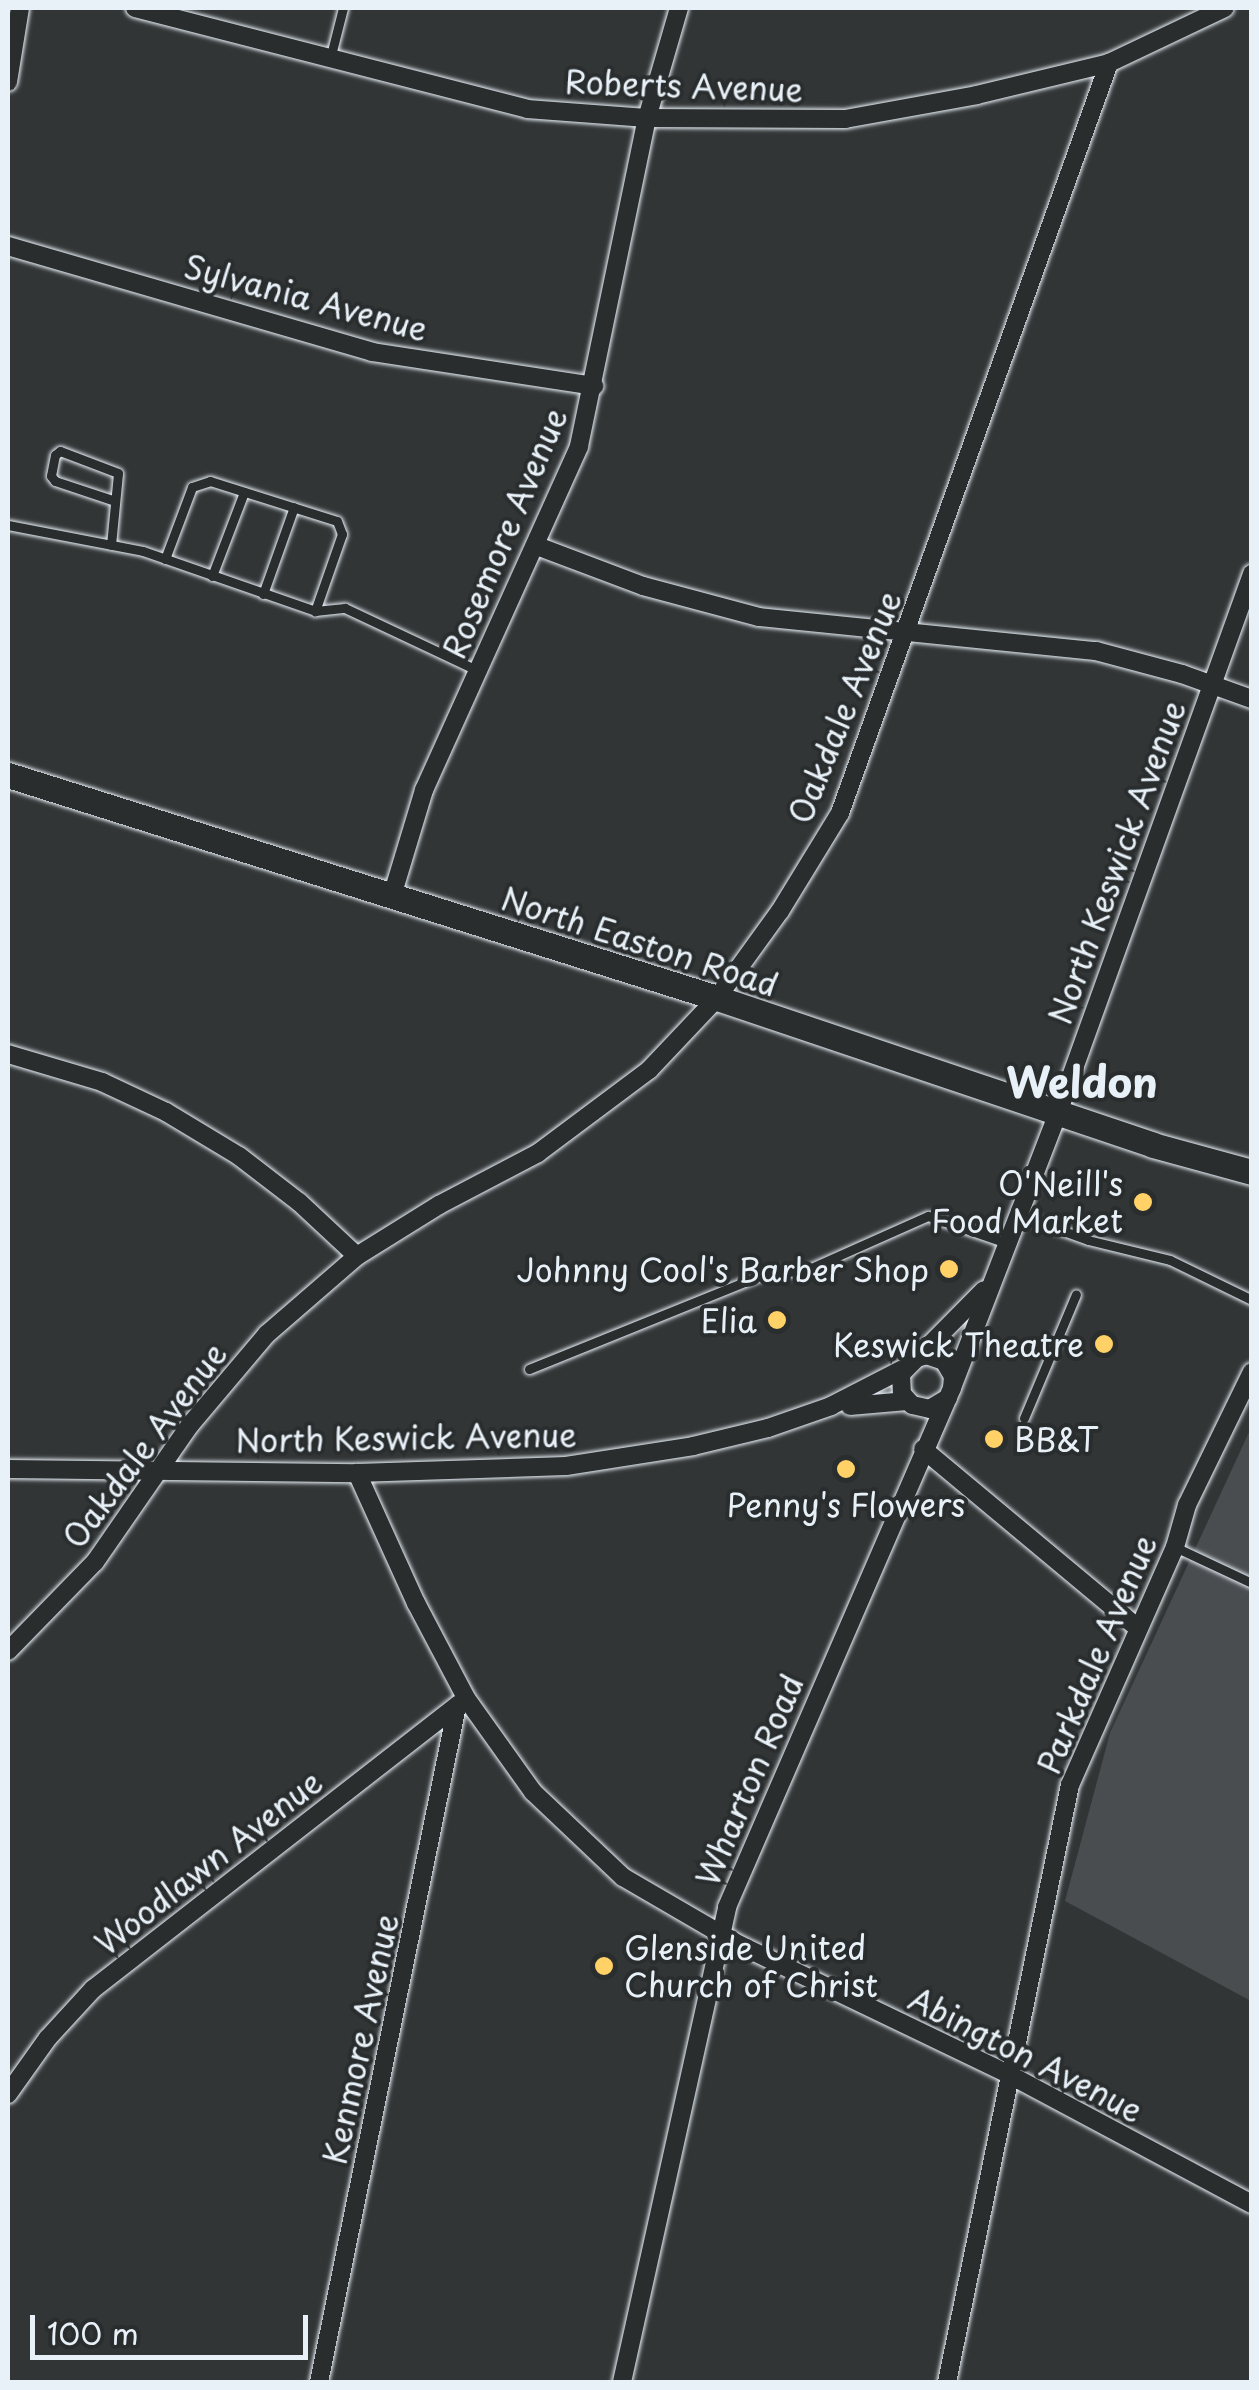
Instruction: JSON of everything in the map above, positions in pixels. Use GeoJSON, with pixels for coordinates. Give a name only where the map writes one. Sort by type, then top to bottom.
{"type":"FeatureCollection","features":[{"type":"Feature","properties":{"kind":"main road","name":"North Easton Road"},"geometry":{"type":"LineString","coordinates":[[8,775],[717,998],[972,1086],[1059,1110],[1153,1145],[1252,1172]]}},
{"type":"Feature","properties":{"kind":"street"},"geometry":{"type":"LineString","coordinates":[[8,82],[20,8]]}},
{"type":"Feature","properties":{"kind":"street","name":"Roberts Avenue"},"geometry":{"type":"LineString","coordinates":[[135,8],[528,108],[647,118],[846,120],[977,95],[1109,62],[1225,8]]}},
{"type":"Feature","properties":{"kind":"street","name":"Rosemore Avenue"},"geometry":{"type":"LineString","coordinates":[[392,896],[424,790],[580,446],[647,118],[679,8]]}},
{"type":"Feature","properties":{"kind":"street","name":"Oakdale Avenue"},"geometry":{"type":"LineString","coordinates":[[8,1651],[95,1562],[190,1425],[267,1334],[357,1256],[440,1204],[538,1153],[648,1070],[717,998],[780,911],[840,814],[908,633],[1109,62]]}},
{"type":"Feature","properties":{"kind":"street","name":"Sylvania Avenue"},"geometry":{"type":"LineString","coordinates":[[8,246],[372,352],[594,386]]}},
{"type":"Feature","properties":{"kind":"street"},"geometry":{"type":"LineString","coordinates":[[537,546],[642,586],[760,617],[1096,650],[1252,699]]}},
{"type":"Feature","properties":{"kind":"street","name":"North Keswick Avenue"},"geometry":{"type":"LineString","coordinates":[[8,1469],[356,1473],[586,1463],[693,1446],[870,1401],[934,1408],[952,1389],[979,1323],[990,1282],[1059,1110],[1252,574]]}},
{"type":"Feature","properties":{"kind":"street"},"geometry":{"type":"LineString","coordinates":[[8,1054],[98,1081],[166,1112],[239,1156],[299,1202],[357,1256]]}},
{"type":"Feature","properties":{"kind":"street","name":"North Keswick Avenue"},"geometry":{"type":"LineString","coordinates":[[800,1417],[909,1363],[961,1318],[990,1282]]}},
{"type":"Feature","properties":{"kind":"street"},"geometry":{"type":"LineString","coordinates":[[952,1389],[944,1361],[926,1355],[909,1363],[900,1386],[922,1426],[923,1450],[1136,1627]]}},
{"type":"Feature","properties":{"kind":"street","name":"Parkdale Avenue"},"geometry":{"type":"LineString","coordinates":[[947,2382],[1070,1785],[1136,1627],[1176,1547],[1188,1505],[1252,1372]]}},
{"type":"Feature","properties":{"kind":"street","name":"Wharton Road"},"geometry":{"type":"LineString","coordinates":[[622,2382],[727,1907],[952,1389]]}},
{"type":"Feature","properties":{"kind":"street","name":"Abington Avenue"},"geometry":{"type":"LineString","coordinates":[[356,1473],[462,1702],[533,1792],[623,1877],[721,1934],[1010,2075],[1252,2204]]}},
{"type":"Feature","properties":{"kind":"street","name":"Woodlawn Avenue"},"geometry":{"type":"LineString","coordinates":[[8,2094],[48,2038],[93,1990],[462,1702]]}},
{"type":"Feature","properties":{"kind":"street","name":"Kenmore Avenue"},"geometry":{"type":"LineString","coordinates":[[319,2382],[462,1702]]}},
{"type":"Feature","properties":{"kind":"lane"},"geometry":{"type":"LineString","coordinates":[[330,60],[343,8]]}},
{"type":"Feature","properties":{"kind":"lane"},"geometry":{"type":"LineString","coordinates":[[111,545],[118,473],[60,451],[55,455],[51,476],[55,481],[115,501]]}},
{"type":"Feature","properties":{"kind":"lane"},"geometry":{"type":"LineString","coordinates":[[165,559],[192,487],[210,481],[338,521],[342,534],[315,611]]}},
{"type":"Feature","properties":{"kind":"lane"},"geometry":{"type":"LineString","coordinates":[[212,576],[244,492]]}},
{"type":"Feature","properties":{"kind":"lane"},"geometry":{"type":"LineString","coordinates":[[263,594],[294,507]]}},
{"type":"Feature","properties":{"kind":"lane"},"geometry":{"type":"LineString","coordinates":[[8,524],[165,559],[315,611],[345,608],[479,671]]}},
{"type":"Feature","properties":{"kind":"lane"},"geometry":{"type":"LineString","coordinates":[[1019,1214],[1088,1240],[1170,1260],[1252,1300]]}},
{"type":"Feature","properties":{"kind":"lane"},"geometry":{"type":"LineString","coordinates":[[530,1369],[772,1271],[802,1272],[928,1216],[1007,1243]]}},
{"type":"Feature","properties":{"kind":"lane"},"geometry":{"type":"LineString","coordinates":[[1024,1418],[1076,1294]]}},
{"type":"Feature","properties":{"kind":"lane"},"geometry":{"type":"LineString","coordinates":[[1176,1547],[1252,1583]]}},
{"type":"Feature","properties":{"kind":"shaded area"},"geometry":{"type":"Polygon","coordinates":[[[1251,1428],[1251,2001],[1065,1901],[1110,1733],[1251,1428]]]}},
{"type":"Feature","properties":{"kind":"place","name":"O'Neill's Food Market"},"geometry":{"type":"Point","coordinates":[1143,1202]}},
{"type":"Feature","properties":{"kind":"place","name":"Johnny Cool's Barber Shop"},"geometry":{"type":"Point","coordinates":[949,1269]}},
{"type":"Feature","properties":{"kind":"place","name":"Elia"},"geometry":{"type":"Point","coordinates":[777,1320]}},
{"type":"Feature","properties":{"kind":"place","name":"Keswick Theatre"},"geometry":{"type":"Point","coordinates":[1104,1344]}},
{"type":"Feature","properties":{"kind":"place","name":"BB&T"},"geometry":{"type":"Point","coordinates":[994,1439]}},
{"type":"Feature","properties":{"kind":"place","name":"Penny's Flowers"},"geometry":{"type":"Point","coordinates":[846,1469]}},
{"type":"Feature","properties":{"kind":"place","name":"Glenside United Church of Christ"},"geometry":{"type":"Point","coordinates":[604,1966]}},
{"type":"Feature","properties":{"kind":"district","name":"Weldon"},"geometry":{"type":"Point","coordinates":[1082,1081]}}]}
